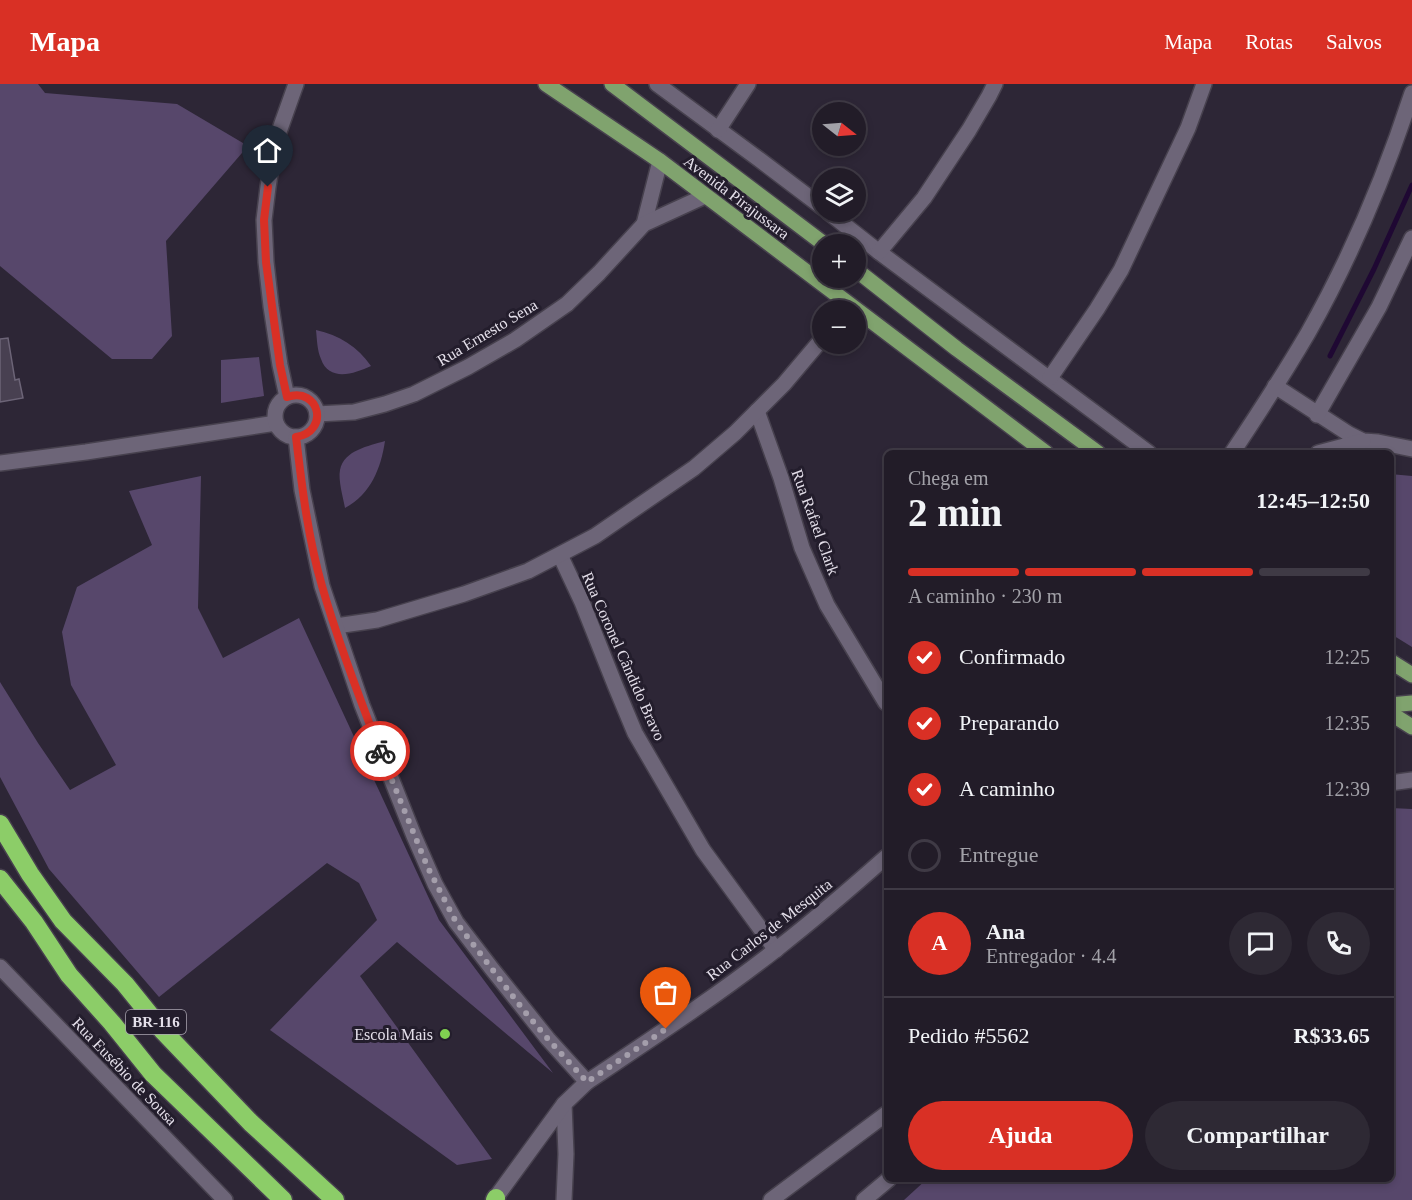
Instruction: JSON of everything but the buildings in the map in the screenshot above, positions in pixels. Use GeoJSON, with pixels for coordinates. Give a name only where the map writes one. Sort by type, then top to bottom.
{"type":"FeatureCollection","features":[{"type":"Feature","properties":{"kind":"highway","name":"BR-116"},"geometry":{"type":"LineString","coordinates":[[0,824],[30,874],[63,921],[125,984],[163,1031],[251,1123],[335,1200]]}},
{"type":"Feature","properties":{"kind":"highway","name":"BR-116"},"geometry":{"type":"LineString","coordinates":[[0,879],[34,922],[69,975],[153,1074],[278,1197]]}},
{"type":"Feature","properties":{"kind":"main road","name":"Avenida Pirajussara"},"geometry":{"type":"LineString","coordinates":[[546,84],[660,161],[838,300]]}},
{"type":"Feature","properties":{"kind":"main road","name":"Avenida Pirajussara"},"geometry":{"type":"LineString","coordinates":[[612,84],[812,235]]}},
{"type":"Feature","properties":{"kind":"main road"},"geometry":{"type":"LineString","coordinates":[[866,278],[957,349],[1094,450]]}},
{"type":"Feature","properties":{"kind":"main road","name":"Avenida Pirajussara"},"geometry":{"type":"LineString","coordinates":[[866,321],[1042,450]]}},
{"type":"Feature","properties":{"kind":"main road"},"geometry":{"type":"LineString","coordinates":[[1394,664],[1412,675]]}},
{"type":"Feature","properties":{"kind":"main road"},"geometry":{"type":"LineString","coordinates":[[1394,705],[1412,703]]}},
{"type":"Feature","properties":{"kind":"main road"},"geometry":{"type":"LineString","coordinates":[[1394,716],[1412,727]]}},
{"type":"Feature","properties":{"kind":"street"},"geometry":{"type":"LineString","coordinates":[[287,397],[271,306],[264,220],[275,143],[296,84]]}},
{"type":"Feature","properties":{"kind":"street"},"geometry":{"type":"LineString","coordinates":[[657,84],[812,200]]}},
{"type":"Feature","properties":{"kind":"street"},"geometry":{"type":"LineString","coordinates":[[718,130],[748,84]]}},
{"type":"Feature","properties":{"kind":"street"},"geometry":{"type":"LineString","coordinates":[[879,252],[924,198],[969,130],[995,84]]}},
{"type":"Feature","properties":{"kind":"street"},"geometry":{"type":"LineString","coordinates":[[1050,378],[1121,270],[1188,128],[1204,84]]}},
{"type":"Feature","properties":{"kind":"street"},"geometry":{"type":"LineString","coordinates":[[1234,450],[1307,333],[1350,251],[1383,174],[1412,93]]}},
{"type":"Feature","properties":{"kind":"street","name":"Rua Ernesto Sena"},"geometry":{"type":"LineString","coordinates":[[644,224],[660,161]]}},
{"type":"Feature","properties":{"kind":"street","name":"Rua Ernesto Sena"},"geometry":{"type":"LineString","coordinates":[[317,414],[354,412],[385,404],[414,394],[468,367],[515,340],[567,304],[644,224],[705,196]]}},
{"type":"Feature","properties":{"kind":"street"},"geometry":{"type":"LineString","coordinates":[[841,222],[1145,450]]}},
{"type":"Feature","properties":{"kind":"street"},"geometry":{"type":"LineString","coordinates":[[1317,415],[1379,307],[1412,238]]}},
{"type":"Feature","properties":{"kind":"street"},"geometry":{"type":"LineString","coordinates":[[336,626],[377,621],[465,594],[528,571],[595,536],[694,468],[735,434],[784,384],[812,351]]}},
{"type":"Feature","properties":{"kind":"street"},"geometry":{"type":"LineString","coordinates":[[1275,386],[1317,415],[1364,441]]}},
{"type":"Feature","properties":{"kind":"street"},"geometry":{"type":"LineString","coordinates":[[294,394],[307,397],[316,408],[317,414],[314,428],[303,436],[296,437],[282,431],[276,423],[275,415],[281,401],[294,394]]}},
{"type":"Feature","properties":{"kind":"street","name":"Rua Rafael Clark"},"geometry":{"type":"LineString","coordinates":[[757,411],[781,478],[802,548],[827,605],[884,700]]}},
{"type":"Feature","properties":{"kind":"street"},"geometry":{"type":"LineString","coordinates":[[0,463],[276,423]]}},
{"type":"Feature","properties":{"kind":"street"},"geometry":{"type":"LineString","coordinates":[[296,437],[302,490],[322,586],[362,705],[435,884],[463,931],[525,1012],[587,1082]]}},
{"type":"Feature","properties":{"kind":"street"},"geometry":{"type":"LineString","coordinates":[[1330,450],[1364,441],[1412,449]]}},
{"type":"Feature","properties":{"kind":"street","name":"Rua Coronel Cândido Bravo"},"geometry":{"type":"LineString","coordinates":[[560,555],[636,733],[703,850],[776,950]]}},
{"type":"Feature","properties":{"kind":"street"},"geometry":{"type":"LineString","coordinates":[[1394,782],[1412,780]]}},
{"type":"Feature","properties":{"kind":"street","name":"Rua Carlos de Mesquita"},"geometry":{"type":"LineString","coordinates":[[495,1199],[564,1104],[587,1082],[776,950],[884,859]]}},
{"type":"Feature","properties":{"kind":"street","name":"Rua Eusébio de Sousa"},"geometry":{"type":"LineString","coordinates":[[0,967],[225,1200]]}},
{"type":"Feature","properties":{"kind":"street"},"geometry":{"type":"LineString","coordinates":[[564,1104],[566,1154],[564,1200]]}},
{"type":"Feature","properties":{"kind":"street"},"geometry":{"type":"LineString","coordinates":[[771,1200],[884,1115]]}},
{"type":"Feature","properties":{"kind":"street"},"geometry":{"type":"LineString","coordinates":[[864,1200],[885,1182]]}},
{"type":"Feature","properties":{"kind":"shaded area"},"geometry":{"type":"Polygon","coordinates":[[[0,84],[38,84],[45,93],[177,104],[248,146],[166,241],[172,336],[152,359],[112,359],[0,266],[0,84]]]}},
{"type":"Feature","properties":{"kind":"shaded area"},"geometry":{"type":"Polygon","coordinates":[[[316,330],[347,343],[371,366],[357,372],[343,374],[330,371],[320,356],[316,330]]]}},
{"type":"Feature","properties":{"kind":"shaded area"},"geometry":{"type":"Polygon","coordinates":[[[259,357],[264,396],[221,403],[221,360],[259,357]]]}},
{"type":"Feature","properties":{"kind":"shaded area"},"geometry":{"type":"Polygon","coordinates":[[[385,441],[381,461],[368,488],[345,508],[340,479],[342,463],[352,453],[385,441]]]}},
{"type":"Feature","properties":{"kind":"shaded area"},"geometry":{"type":"Polygon","coordinates":[[[1394,474],[1412,476],[1412,647],[1394,636],[1394,474]]]}},
{"type":"Feature","properties":{"kind":"shaded area"},"geometry":{"type":"Polygon","coordinates":[[[201,476],[198,608],[223,658],[299,618],[439,920],[553,1073],[397,942],[360,976],[492,1159],[457,1165],[270,1030],[377,920],[359,883],[327,863],[159,997],[49,869],[0,777],[0,682],[70,790],[116,765],[71,685],[62,632],[77,587],[152,545],[129,491],[201,476]]]}},
{"type":"Feature","properties":{"kind":"shaded area"},"geometry":{"type":"Polygon","coordinates":[[[1394,808],[1412,809],[1412,1200],[904,1200],[924,1182],[1394,1182],[1394,808]]]}},
{"type":"Feature","properties":{"kind":"waterway"},"geometry":{"type":"LineString","coordinates":[[1330,356],[1374,269],[1412,185]]}},
{"type":"Feature","properties":{"kind":"way so far"},"geometry":{"type":"LineString","coordinates":[[380,751],[435,884],[456,922],[525,1012],[587,1082],[666,1029]]}},
{"type":"Feature","properties":{"kind":"place","name":"Escola Mais"},"geometry":{"type":"Point","coordinates":[445,1034]}},
{"type":"Feature","properties":{"kind":"route"},"geometry":{"type":"LineString","coordinates":[[268,187],[264,220],[266,262],[280,365],[287,397],[294,394],[307,397],[316,408],[317,414],[314,428],[303,436],[296,437],[302,490],[312,543],[322,586],[380,751]]}}]}
